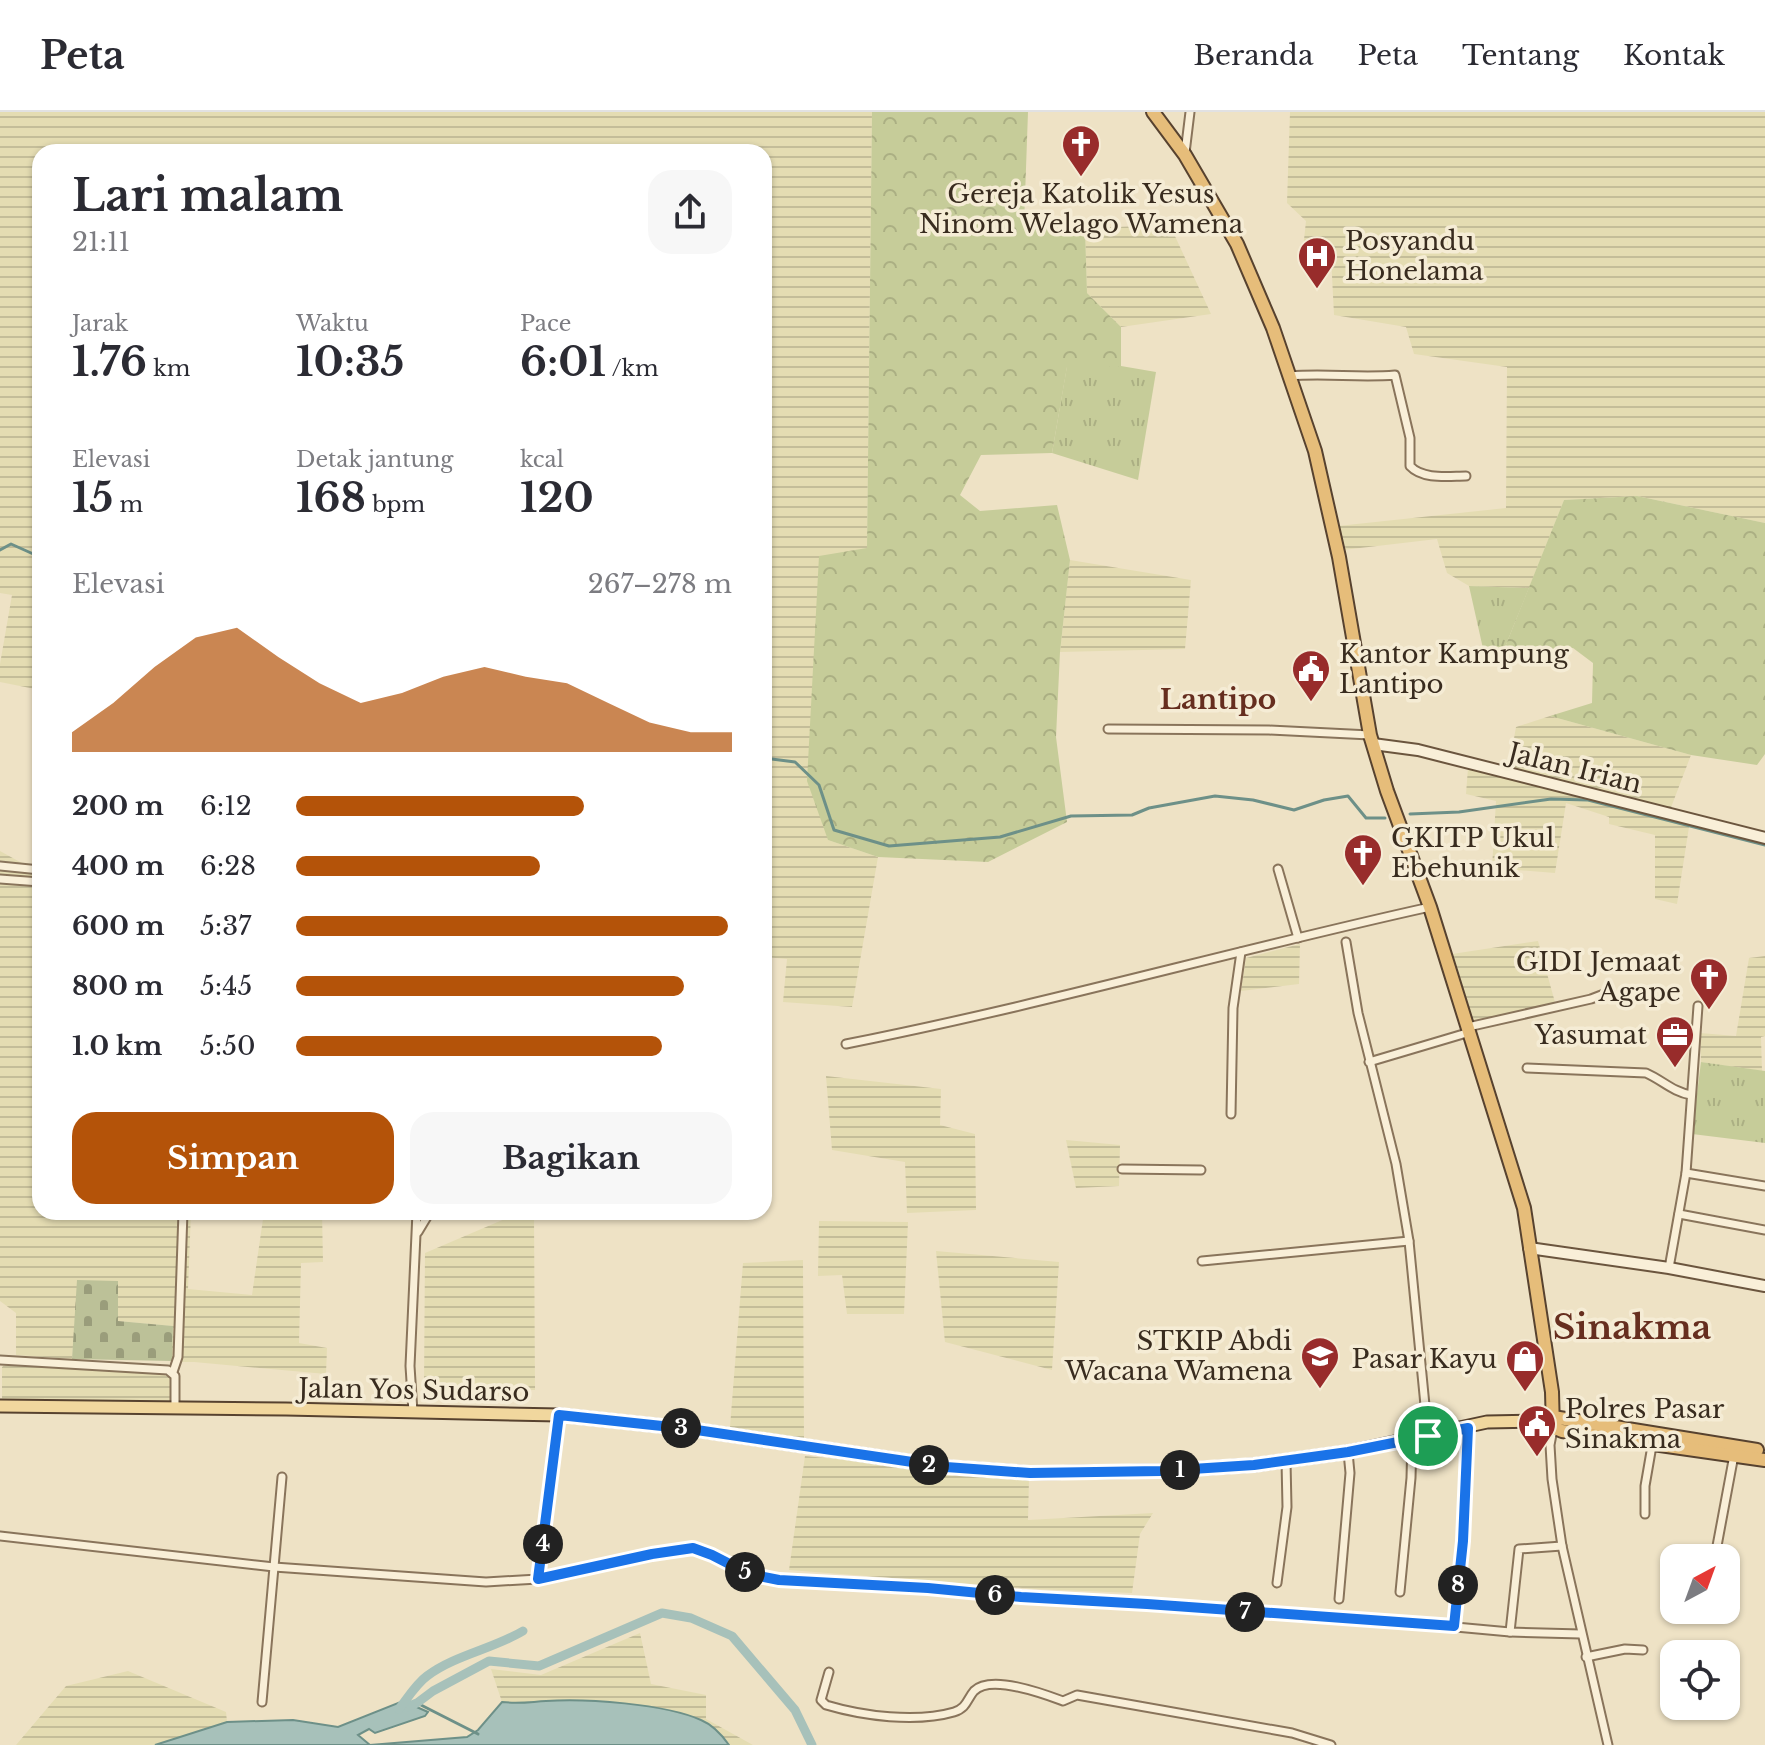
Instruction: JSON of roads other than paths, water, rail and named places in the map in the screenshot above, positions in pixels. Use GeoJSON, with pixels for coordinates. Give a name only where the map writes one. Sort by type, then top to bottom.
{"type":"FeatureCollection","features":[{"type":"Feature","properties":{"kind":"highway"},"geometry":{"type":"LineString","coordinates":[[1153,112],[1185,155],[1237,244],[1290,376],[1315,451],[1339,557],[1372,740],[1387,791],[1430,907],[1524,1208],[1552,1392],[1553,1423]]}},
{"type":"Feature","properties":{"kind":"highway","name":"Jalan Yos Sudarso"},"geometry":{"type":"LineString","coordinates":[[1539,1421],[1765,1452]]}},
{"type":"Feature","properties":{"kind":"highway","name":"Jalan Yos Sudarso"},"geometry":{"type":"LineString","coordinates":[[1653,1438],[1765,1460]]}},
{"type":"Feature","properties":{"kind":"main road","name":"Jalan Irian"},"geometry":{"type":"LineString","coordinates":[[1372,740],[1765,838]]}},
{"type":"Feature","properties":{"kind":"main road"},"geometry":{"type":"LineString","coordinates":[[1529,1248],[1669,1268],[1765,1286]]}},
{"type":"Feature","properties":{"kind":"main road","name":"Jalan Yos Sudarso"},"geometry":{"type":"LineString","coordinates":[[0,1406],[559,1415],[690,1429],[985,1471],[1161,1471],[1286,1461],[1348,1452],[1498,1421],[1539,1421]]}},
{"type":"Feature","properties":{"kind":"street"},"geometry":{"type":"LineString","coordinates":[[1185,155],[1190,112]]}},
{"type":"Feature","properties":{"kind":"street"},"geometry":{"type":"LineString","coordinates":[[1290,376],[1318,374],[1368,378],[1395,375],[1410,438],[1410,466],[1415,472],[1426,475],[1466,476]]}},
{"type":"Feature","properties":{"kind":"street"},"geometry":{"type":"LineString","coordinates":[[1108,729],[1269,730],[1372,740]]}},
{"type":"Feature","properties":{"kind":"street"},"geometry":{"type":"LineString","coordinates":[[0,866],[32,869]]}},
{"type":"Feature","properties":{"kind":"street"},"geometry":{"type":"LineString","coordinates":[[1278,869],[1298,938]]}},
{"type":"Feature","properties":{"kind":"street"},"geometry":{"type":"LineString","coordinates":[[0,879],[32,881]]}},
{"type":"Feature","properties":{"kind":"street"},"geometry":{"type":"LineString","coordinates":[[846,1044],[961,1021],[1430,907]]}},
{"type":"Feature","properties":{"kind":"street"},"geometry":{"type":"LineString","coordinates":[[1346,942],[1369,1062],[1396,1164],[1409,1241],[1428,1436]]}},
{"type":"Feature","properties":{"kind":"street"},"geometry":{"type":"LineString","coordinates":[[1231,1114],[1233,1008],[1241,952]]}},
{"type":"Feature","properties":{"kind":"street"},"geometry":{"type":"LineString","coordinates":[[1369,1062],[1469,1030],[1604,994]]}},
{"type":"Feature","properties":{"kind":"street"},"geometry":{"type":"LineString","coordinates":[[1669,1268],[1686,1173],[1698,1006]]}},
{"type":"Feature","properties":{"kind":"street"},"geometry":{"type":"LineString","coordinates":[[1527,1068],[1646,1073],[1678,1093],[1691,1095]]}},
{"type":"Feature","properties":{"kind":"street"},"geometry":{"type":"LineString","coordinates":[[1122,1169],[1201,1170]]}},
{"type":"Feature","properties":{"kind":"street"},"geometry":{"type":"LineString","coordinates":[[1686,1173],[1765,1186]]}},
{"type":"Feature","properties":{"kind":"street"},"geometry":{"type":"LineString","coordinates":[[1679,1214],[1765,1230]]}},
{"type":"Feature","properties":{"kind":"street"},"geometry":{"type":"LineString","coordinates":[[175,1409],[173,1372],[178,1357],[183,1220]]}},
{"type":"Feature","properties":{"kind":"street"},"geometry":{"type":"LineString","coordinates":[[413,1412],[411,1338],[417,1220]]}},
{"type":"Feature","properties":{"kind":"street"},"geometry":{"type":"LineString","coordinates":[[417,1233],[425,1220]]}},
{"type":"Feature","properties":{"kind":"street"},"geometry":{"type":"LineString","coordinates":[[1202,1261],[1409,1241]]}},
{"type":"Feature","properties":{"kind":"street"},"geometry":{"type":"LineString","coordinates":[[0,1371],[0,1360],[173,1372]]}},
{"type":"Feature","properties":{"kind":"street"},"geometry":{"type":"LineString","coordinates":[[538,1579],[559,1415]]}},
{"type":"Feature","properties":{"kind":"street"},"geometry":{"type":"LineString","coordinates":[[1553,1423],[1550,1445],[1552,1479],[1562,1546],[1608,1745]]}},
{"type":"Feature","properties":{"kind":"street"},"geometry":{"type":"LineString","coordinates":[[1454,1626],[1463,1541],[1468,1428]]}},
{"type":"Feature","properties":{"kind":"street"},"geometry":{"type":"LineString","coordinates":[[1645,1514],[1645,1486],[1653,1438]]}},
{"type":"Feature","properties":{"kind":"street"},"geometry":{"type":"LineString","coordinates":[[1400,1592],[1412,1439]]}},
{"type":"Feature","properties":{"kind":"street"},"geometry":{"type":"LineString","coordinates":[[1339,1599],[1350,1473],[1348,1452]]}},
{"type":"Feature","properties":{"kind":"street"},"geometry":{"type":"LineString","coordinates":[[1717,1544],[1734,1455]]}},
{"type":"Feature","properties":{"kind":"street"},"geometry":{"type":"LineString","coordinates":[[1277,1583],[1287,1507],[1286,1461]]}},
{"type":"Feature","properties":{"kind":"street"},"geometry":{"type":"LineString","coordinates":[[262,1702],[282,1477]]}},
{"type":"Feature","properties":{"kind":"street"},"geometry":{"type":"LineString","coordinates":[[0,1536],[274,1567],[486,1582],[538,1579],[693,1548],[749,1574],[779,1580],[928,1588],[1510,1632],[1581,1634]]}},
{"type":"Feature","properties":{"kind":"street"},"geometry":{"type":"LineString","coordinates":[[1510,1632],[1519,1549],[1562,1546]]}},
{"type":"Feature","properties":{"kind":"street"},"geometry":{"type":"LineString","coordinates":[[1586,1657],[1625,1649],[1643,1650]]}},
{"type":"Feature","properties":{"kind":"street"},"geometry":{"type":"LineString","coordinates":[[829,1672],[821,1700],[826,1705],[857,1713],[917,1718],[951,1713],[962,1709],[973,1692],[983,1685],[998,1684],[1032,1690],[1063,1701],[1077,1695],[1292,1733],[1331,1745]]}},
{"type":"Feature","properties":{"kind":"water"},"geometry":{"type":"Polygon","coordinates":[[[562,1700],[625,1703],[686,1714],[709,1725],[729,1745],[370,1745],[467,1737],[478,1730],[502,1702],[562,1700]]]}},
{"type":"Feature","properties":{"kind":"water"},"geometry":{"type":"Polygon","coordinates":[[[403,1701],[428,1712],[425,1716],[375,1733],[369,1729],[358,1735],[370,1745],[155,1745],[227,1722],[293,1720],[338,1727],[403,1701]]]}},
{"type":"Feature","properties":{"kind":"waterway"},"geometry":{"type":"LineString","coordinates":[[0,550],[11,544],[32,553]]}},
{"type":"Feature","properties":{"kind":"waterway"},"geometry":{"type":"LineString","coordinates":[[772,759],[795,762],[819,785],[834,830],[889,846],[1000,837],[1071,816],[1132,815],[1149,808],[1215,796],[1253,800],[1294,810],[1348,796],[1366,818],[1385,818]]}},
{"type":"Feature","properties":{"kind":"waterway"},"geometry":{"type":"LineString","coordinates":[[1410,814],[1459,812],[1551,799],[1588,800],[1765,845]]}},
{"type":"Feature","properties":{"kind":"waterway"},"geometry":{"type":"LineString","coordinates":[[404,1708],[489,1661],[539,1666],[662,1613],[691,1618],[732,1636],[795,1710],[812,1745]]}},
{"type":"Feature","properties":{"kind":"waterway"},"geometry":{"type":"LineString","coordinates":[[399,1709],[419,1683],[438,1669],[523,1631]]}},
{"type":"Feature","properties":{"kind":"waterway"},"geometry":{"type":"LineString","coordinates":[[417,1703],[478,1734]]}},
{"type":"Feature","properties":{"kind":"place","name":"Gereja Katolik Yesus Ninom Welago Wamena"},"geometry":{"type":"Point","coordinates":[1081,178]}},
{"type":"Feature","properties":{"kind":"place","name":"Posyandu Honelama"},"geometry":{"type":"Point","coordinates":[1317,290]}},
{"type":"Feature","properties":{"kind":"place","name":"Kantor Kampung Lantipo"},"geometry":{"type":"Point","coordinates":[1311,703]}},
{"type":"Feature","properties":{"kind":"place","name":"GKITP Ukul Ebehunik"},"geometry":{"type":"Point","coordinates":[1363,887]}},
{"type":"Feature","properties":{"kind":"place","name":"GIDI Jemaat Agape"},"geometry":{"type":"Point","coordinates":[1709,1011]}},
{"type":"Feature","properties":{"kind":"place","name":"Yasumat"},"geometry":{"type":"Point","coordinates":[1675,1069]}},
{"type":"Feature","properties":{"kind":"place","name":"STKIP Abdi Wacana Wamena"},"geometry":{"type":"Point","coordinates":[1320,1390]}},
{"type":"Feature","properties":{"kind":"place","name":"Pasar Kayu"},"geometry":{"type":"Point","coordinates":[1525,1393]}},
{"type":"Feature","properties":{"kind":"place","name":"Polres Pasar Sinakma"},"geometry":{"type":"Point","coordinates":[1537,1458]}},
{"type":"Feature","properties":{"kind":"district","name":"Lantipo"},"geometry":{"type":"Point","coordinates":[1218,699]}},
{"type":"Feature","properties":{"kind":"district","name":"Sinakma"},"geometry":{"type":"Point","coordinates":[1632,1327]}}]}
